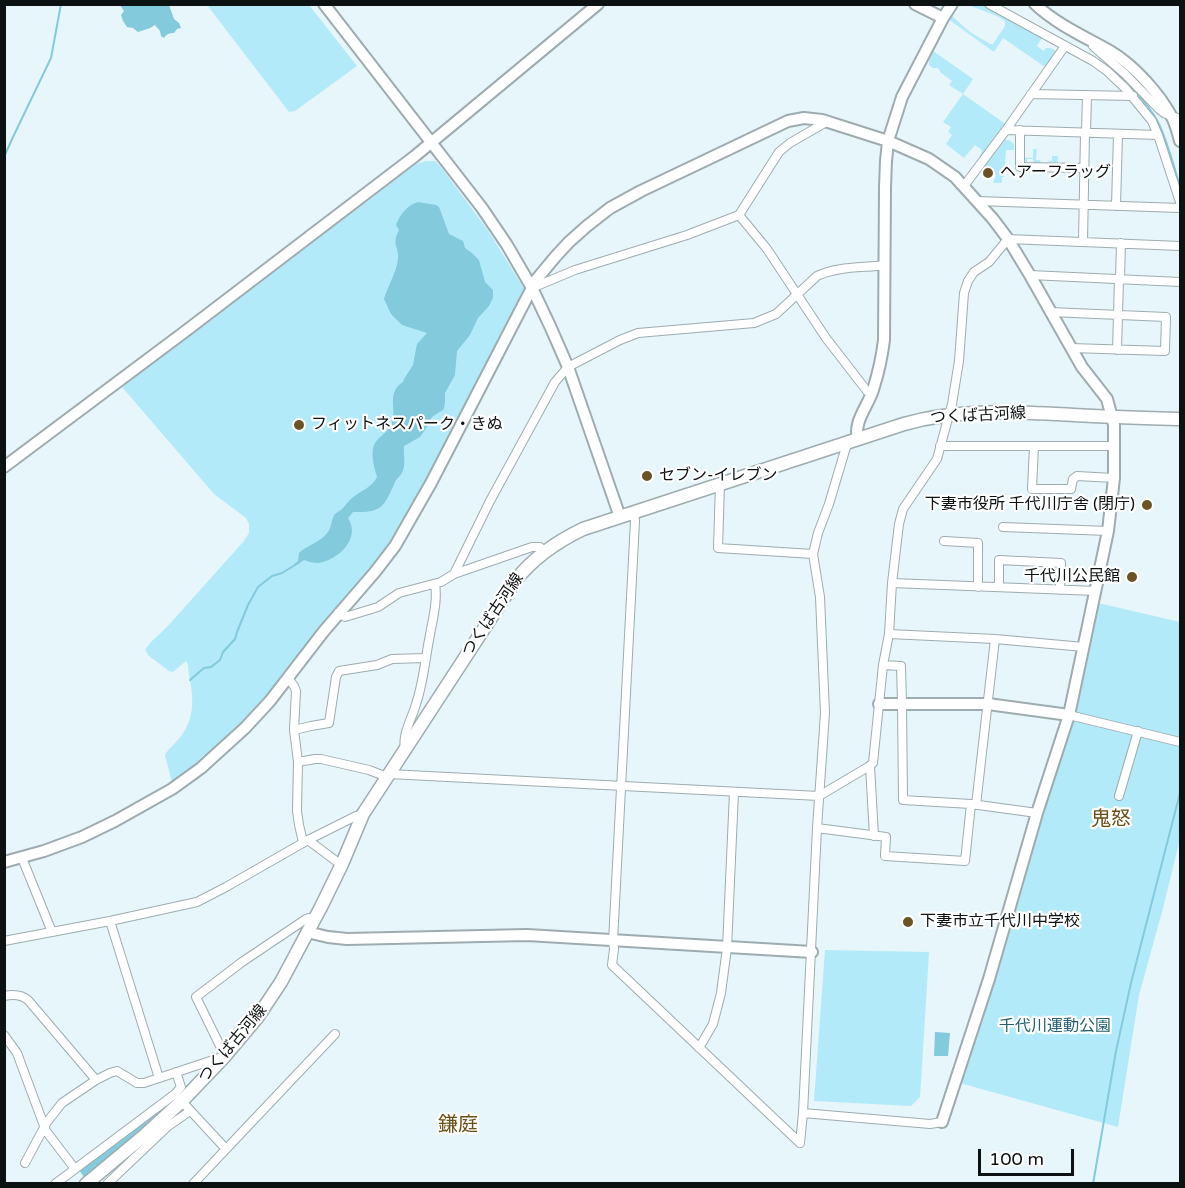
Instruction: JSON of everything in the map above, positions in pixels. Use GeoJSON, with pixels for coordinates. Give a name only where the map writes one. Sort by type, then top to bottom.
{"type":"FeatureCollection","features":[{"type":"Feature","properties":{"kind":"main road","name":"つくば古河線"},"geometry":{"type":"LineString","coordinates":[[86,1184],[182,1102],[242,1038],[269,1001],[314,920],[342,864],[363,814],[514,581],[544,551],[572,534],[634,512],[917,420],[949,414],[1030,413],[1180,419]]}},
{"type":"Feature","properties":{"kind":"street"},"geometry":{"type":"LineString","coordinates":[[324,4],[482,208],[532,288],[568,367],[620,517]]}},
{"type":"Feature","properties":{"kind":"street"},"geometry":{"type":"LineString","coordinates":[[4,467],[188,330],[432,142],[598,4]]}},
{"type":"Feature","properties":{"kind":"street"},"geometry":{"type":"LineString","coordinates":[[915,4],[943,18]]}},
{"type":"Feature","properties":{"kind":"street"},"geometry":{"type":"LineString","coordinates":[[634,512],[612,965],[800,1143],[825,713],[821,607],[813,554],[846,447],[852,440],[872,394],[881,359],[884,340],[885,187],[888,141],[902,97],[952,4]]}},
{"type":"Feature","properties":{"kind":"street"},"geometry":{"type":"LineString","coordinates":[[989,4],[1093,61],[1126,84],[1152,121],[1180,202]]}},
{"type":"Feature","properties":{"kind":"street"},"geometry":{"type":"LineString","coordinates":[[1035,4],[1045,14],[1113,53],[1131,67],[1176,118],[1180,141]]}},
{"type":"Feature","properties":{"kind":"street"},"geometry":{"type":"LineString","coordinates":[[964,186],[1065,46]]}},
{"type":"Feature","properties":{"kind":"street"},"geometry":{"type":"LineString","coordinates":[[1031,94],[1133,96]]}},
{"type":"Feature","properties":{"kind":"street"},"geometry":{"type":"LineString","coordinates":[[1083,242],[1087,95]]}},
{"type":"Feature","properties":{"kind":"street"},"geometry":{"type":"LineString","coordinates":[[4,862],[65,843],[99,829],[157,797],[201,768],[245,728],[270,701],[395,546],[431,483],[532,288],[541,273],[587,225],[610,208],[641,191],[788,122],[804,118],[828,122],[888,141],[934,161],[964,186],[1008,239],[1082,367],[1107,399],[1113,416],[1115,446],[1108,531],[1069,715],[1037,813],[989,979],[942,1122],[930,1124],[803,1113]]}},
{"type":"Feature","properties":{"kind":"street"},"geometry":{"type":"LineString","coordinates":[[532,288],[598,261],[687,236],[739,215],[779,152],[790,142],[828,122]]}},
{"type":"Feature","properties":{"kind":"street"},"geometry":{"type":"LineString","coordinates":[[1006,130],[1158,135]]}},
{"type":"Feature","properties":{"kind":"street"},"geometry":{"type":"LineString","coordinates":[[1020,130],[1020,167],[1084,168]]}},
{"type":"Feature","properties":{"kind":"street"},"geometry":{"type":"LineString","coordinates":[[1116,206],[1118,134]]}},
{"type":"Feature","properties":{"kind":"street"},"geometry":{"type":"LineString","coordinates":[[977,201],[1180,208]]}},
{"type":"Feature","properties":{"kind":"street"},"geometry":{"type":"LineString","coordinates":[[739,215],[767,249],[835,350],[867,391],[872,394]]}},
{"type":"Feature","properties":{"kind":"street"},"geometry":{"type":"LineString","coordinates":[[1008,239],[1180,246]]}},
{"type":"Feature","properties":{"kind":"street"},"geometry":{"type":"LineString","coordinates":[[298,762],[321,759],[388,775],[819,796],[870,766],[873,763],[883,665],[889,634],[899,524],[903,509],[937,459],[952,404],[959,361],[963,302],[968,281],[974,272],[988,262],[1008,239]]}},
{"type":"Feature","properties":{"kind":"street"},"geometry":{"type":"LineString","coordinates":[[1117,350],[1121,243]]}},
{"type":"Feature","properties":{"kind":"street"},"geometry":{"type":"LineString","coordinates":[[454,574],[550,390],[568,367],[638,333],[754,323],[776,314],[823,273],[885,265]]}},
{"type":"Feature","properties":{"kind":"street"},"geometry":{"type":"LineString","coordinates":[[1030,275],[1180,282]]}},
{"type":"Feature","properties":{"kind":"street"},"geometry":{"type":"LineString","coordinates":[[1050,312],[1166,316],[1165,351],[1071,348]]}},
{"type":"Feature","properties":{"kind":"street"},"geometry":{"type":"LineString","coordinates":[[940,446],[1115,446]]}},
{"type":"Feature","properties":{"kind":"street"},"geometry":{"type":"LineString","coordinates":[[1034,446],[1032,489],[1071,489],[1073,479],[1077,476],[1114,478]]}},
{"type":"Feature","properties":{"kind":"street"},"geometry":{"type":"LineString","coordinates":[[720,484],[718,548],[813,554]]}},
{"type":"Feature","properties":{"kind":"street"},"geometry":{"type":"LineString","coordinates":[[1003,527],[1108,531]]}},
{"type":"Feature","properties":{"kind":"street"},"geometry":{"type":"LineString","coordinates":[[944,542],[978,543],[978,587]]}},
{"type":"Feature","properties":{"kind":"street"},"geometry":{"type":"LineString","coordinates":[[338,614],[343,617],[350,616],[378,607],[399,593],[441,582],[454,574],[532,547],[540,547],[544,551]]}},
{"type":"Feature","properties":{"kind":"street"},"geometry":{"type":"LineString","coordinates":[[999,587],[999,560],[1061,563],[1060,590]]}},
{"type":"Feature","properties":{"kind":"street"},"geometry":{"type":"LineString","coordinates":[[892,583],[1096,591]]}},
{"type":"Feature","properties":{"kind":"street"},"geometry":{"type":"LineString","coordinates":[[405,750],[404,738],[416,704],[426,658],[435,606],[435,584]]}},
{"type":"Feature","properties":{"kind":"street"},"geometry":{"type":"LineString","coordinates":[[889,634],[995,639],[1084,647]]}},
{"type":"Feature","properties":{"kind":"street"},"geometry":{"type":"LineString","coordinates":[[817,828],[886,837],[885,856],[965,861],[995,639]]}},
{"type":"Feature","properties":{"kind":"street"},"geometry":{"type":"LineString","coordinates":[[294,730],[329,723],[336,677],[339,671],[376,666],[392,659],[426,658]]}},
{"type":"Feature","properties":{"kind":"street"},"geometry":{"type":"LineString","coordinates":[[883,665],[901,666],[903,800],[974,805],[1037,813]]}},
{"type":"Feature","properties":{"kind":"street"},"geometry":{"type":"LineString","coordinates":[[288,678],[296,691],[294,730],[298,762],[299,825],[305,841],[342,864]]}},
{"type":"Feature","properties":{"kind":"street"},"geometry":{"type":"LineString","coordinates":[[879,704],[988,704],[1069,715],[1180,742]]}},
{"type":"Feature","properties":{"kind":"street"},"geometry":{"type":"LineString","coordinates":[[1119,796],[1138,731]]}},
{"type":"Feature","properties":{"kind":"street"},"geometry":{"type":"LineString","coordinates":[[870,766],[874,836]]}},
{"type":"Feature","properties":{"kind":"street"},"geometry":{"type":"LineString","coordinates":[[699,1048],[713,1024],[721,993],[727,948],[734,792]]}},
{"type":"Feature","properties":{"kind":"street"},"geometry":{"type":"LineString","coordinates":[[4,941],[197,902],[305,841],[363,814]]}},
{"type":"Feature","properties":{"kind":"street"},"geometry":{"type":"LineString","coordinates":[[21,858],[52,932]]}},
{"type":"Feature","properties":{"kind":"street"},"geometry":{"type":"LineString","coordinates":[[25,1163],[54,1112],[67,1099],[96,1080],[117,1071],[137,1083],[144,1083],[225,1056],[196,997],[242,962],[298,925],[309,918],[314,920]]}},
{"type":"Feature","properties":{"kind":"street"},"geometry":{"type":"LineString","coordinates":[[111,921],[159,1078]]}},
{"type":"Feature","properties":{"kind":"street"},"geometry":{"type":"LineString","coordinates":[[307,932],[347,939],[527,935],[812,952]]}},
{"type":"Feature","properties":{"kind":"street"},"geometry":{"type":"LineString","coordinates":[[4,996],[16,995],[28,1000],[96,1080]]}},
{"type":"Feature","properties":{"kind":"street"},"geometry":{"type":"LineString","coordinates":[[193,1184],[335,1034]]}},
{"type":"Feature","properties":{"kind":"street"},"geometry":{"type":"LineString","coordinates":[[4,1035],[19,1057],[44,1127],[75,1169]]}},
{"type":"Feature","properties":{"kind":"street"},"geometry":{"type":"LineString","coordinates":[[107,1184],[167,1127],[182,1102],[181,1087],[176,1072]]}},
{"type":"Feature","properties":{"kind":"street"},"geometry":{"type":"LineString","coordinates":[[182,1102],[226,1149]]}},
{"type":"Feature","properties":{"kind":"street"},"geometry":{"type":"LineString","coordinates":[[55,1184],[182,1102]]}},
{"type":"Feature","properties":{"kind":"green space"},"geometry":{"type":"Polygon","coordinates":[[[207,5],[309,5],[357,66],[295,111],[289,112],[207,5]]]}},
{"type":"Feature","properties":{"kind":"green space"},"geometry":{"type":"Polygon","coordinates":[[[968,5],[987,6],[1043,36],[1037,46],[1044,51],[1046,48],[1051,48],[1057,54],[1048,69],[1003,38],[994,52],[948,19],[952,16],[970,32],[993,44],[1005,26],[1005,21],[968,5]]]}},
{"type":"Feature","properties":{"kind":"green space"},"geometry":{"type":"Polygon","coordinates":[[[933,51],[973,79],[963,94],[949,85],[952,81],[938,68],[929,65],[933,51]]]}},
{"type":"Feature","properties":{"kind":"green space"},"geometry":{"type":"Polygon","coordinates":[[[963,94],[1007,125],[981,161],[979,159],[982,150],[975,145],[964,158],[946,144],[952,135],[948,132],[951,127],[943,122],[963,94]]]}},
{"type":"Feature","properties":{"kind":"green space"},"geometry":{"type":"Polygon","coordinates":[[[1006,132],[1006,140],[1014,144],[1014,150],[1006,150],[1002,182],[993,183],[996,175],[982,165],[1006,132]]]}},
{"type":"Feature","properties":{"kind":"green space"},"geometry":{"type":"Polygon","coordinates":[[[1033,149],[1037,149],[1036,160],[1047,163],[1052,161],[1052,156],[1058,156],[1058,165],[1034,165],[1033,159],[1027,159],[1027,164],[1022,163],[1022,157],[1033,158],[1033,149]]]}},
{"type":"Feature","properties":{"kind":"green space","name":"フィットネスパーク・きぬ"},"geometry":{"type":"Polygon","coordinates":[[[435,161],[440,166],[487,229],[525,290],[447,443],[379,559],[319,629],[274,689],[241,726],[186,774],[172,783],[165,755],[188,725],[192,693],[188,664],[186,661],[173,672],[169,671],[149,656],[145,650],[243,542],[249,533],[249,524],[246,518],[214,494],[122,387],[416,164],[435,161]]]}},
{"type":"Feature","properties":{"kind":"green space","name":"千代川運動公園"},"geometry":{"type":"Polygon","coordinates":[[[1094,602],[1180,622],[1180,839],[1139,995],[1118,1127],[956,1082],[1037,813],[1094,602]]]}},
{"type":"Feature","properties":{"kind":"green space"},"geometry":{"type":"Polygon","coordinates":[[[825,950],[929,952],[920,1097],[911,1106],[814,1101],[825,950]]]}},
{"type":"Feature","properties":{"kind":"shaded area"},"geometry":{"type":"Polygon","coordinates":[[[120,5],[169,5],[174,19],[181,28],[164,38],[155,25],[138,32],[127,27],[123,21],[121,15],[124,11],[120,5]]]}},
{"type":"Feature","properties":{"kind":"shaded area"},"geometry":{"type":"Polygon","coordinates":[[[418,202],[439,207],[449,234],[463,241],[465,248],[479,260],[485,282],[493,290],[493,298],[457,351],[455,375],[445,393],[444,409],[432,417],[420,437],[404,446],[402,472],[385,503],[376,510],[353,512],[348,518],[352,533],[350,540],[346,547],[333,558],[318,563],[304,560],[295,565],[299,553],[328,532],[335,514],[372,484],[377,477],[372,456],[374,445],[392,423],[393,396],[413,365],[417,344],[427,333],[402,325],[391,314],[384,299],[397,263],[398,254],[395,242],[399,230],[396,225],[404,211],[410,205],[418,202]]]}},
{"type":"Feature","properties":{"kind":"shaded area"},"geometry":{"type":"Polygon","coordinates":[[[935,1032],[950,1033],[948,1056],[934,1056],[935,1032]]]}},
{"type":"Feature","properties":{"kind":"shaded area"},"geometry":{"type":"Polygon","coordinates":[[[171,1100],[172,1103],[145,1127],[84,1177],[79,1170],[171,1100]]]}},
{"type":"Feature","properties":{"kind":"waterway"},"geometry":{"type":"LineString","coordinates":[[4,157],[51,58],[61,4]]}},
{"type":"Feature","properties":{"kind":"waterway"},"geometry":{"type":"LineString","coordinates":[[1098,60],[1115,72],[1154,116],[1171,155],[1180,187]]}},
{"type":"Feature","properties":{"kind":"waterway"},"geometry":{"type":"LineString","coordinates":[[190,680],[204,668],[211,667],[220,660],[223,652],[235,639],[248,605],[258,587],[272,576],[295,565]]}},
{"type":"Feature","properties":{"kind":"waterway"},"geometry":{"type":"LineString","coordinates":[[1093,1184],[1116,1051],[1131,983],[1180,793]]}},
{"type":"Feature","properties":{"kind":"place","name":"ヘアーフラッグ"},"geometry":{"type":"Point","coordinates":[988,173]}},
{"type":"Feature","properties":{"kind":"place","name":"フィットネスパーク・きぬ"},"geometry":{"type":"Point","coordinates":[299,425]}},
{"type":"Feature","properties":{"kind":"place","name":"セブン-イレブン"},"geometry":{"type":"Point","coordinates":[647,476]}},
{"type":"Feature","properties":{"kind":"place","name":"下妻市役所 千代川庁舎 (閉庁)"},"geometry":{"type":"Point","coordinates":[1147,505]}},
{"type":"Feature","properties":{"kind":"place","name":"千代川公民館"},"geometry":{"type":"Point","coordinates":[1132,577]}},
{"type":"Feature","properties":{"kind":"place","name":"下妻市立千代川中学校"},"geometry":{"type":"Point","coordinates":[908,922]}},
{"type":"Feature","properties":{"kind":"district","name":"鬼怒"},"geometry":{"type":"Point","coordinates":[1111,820]}},
{"type":"Feature","properties":{"kind":"district","name":"鎌庭"},"geometry":{"type":"Point","coordinates":[458,1126]}}]}
